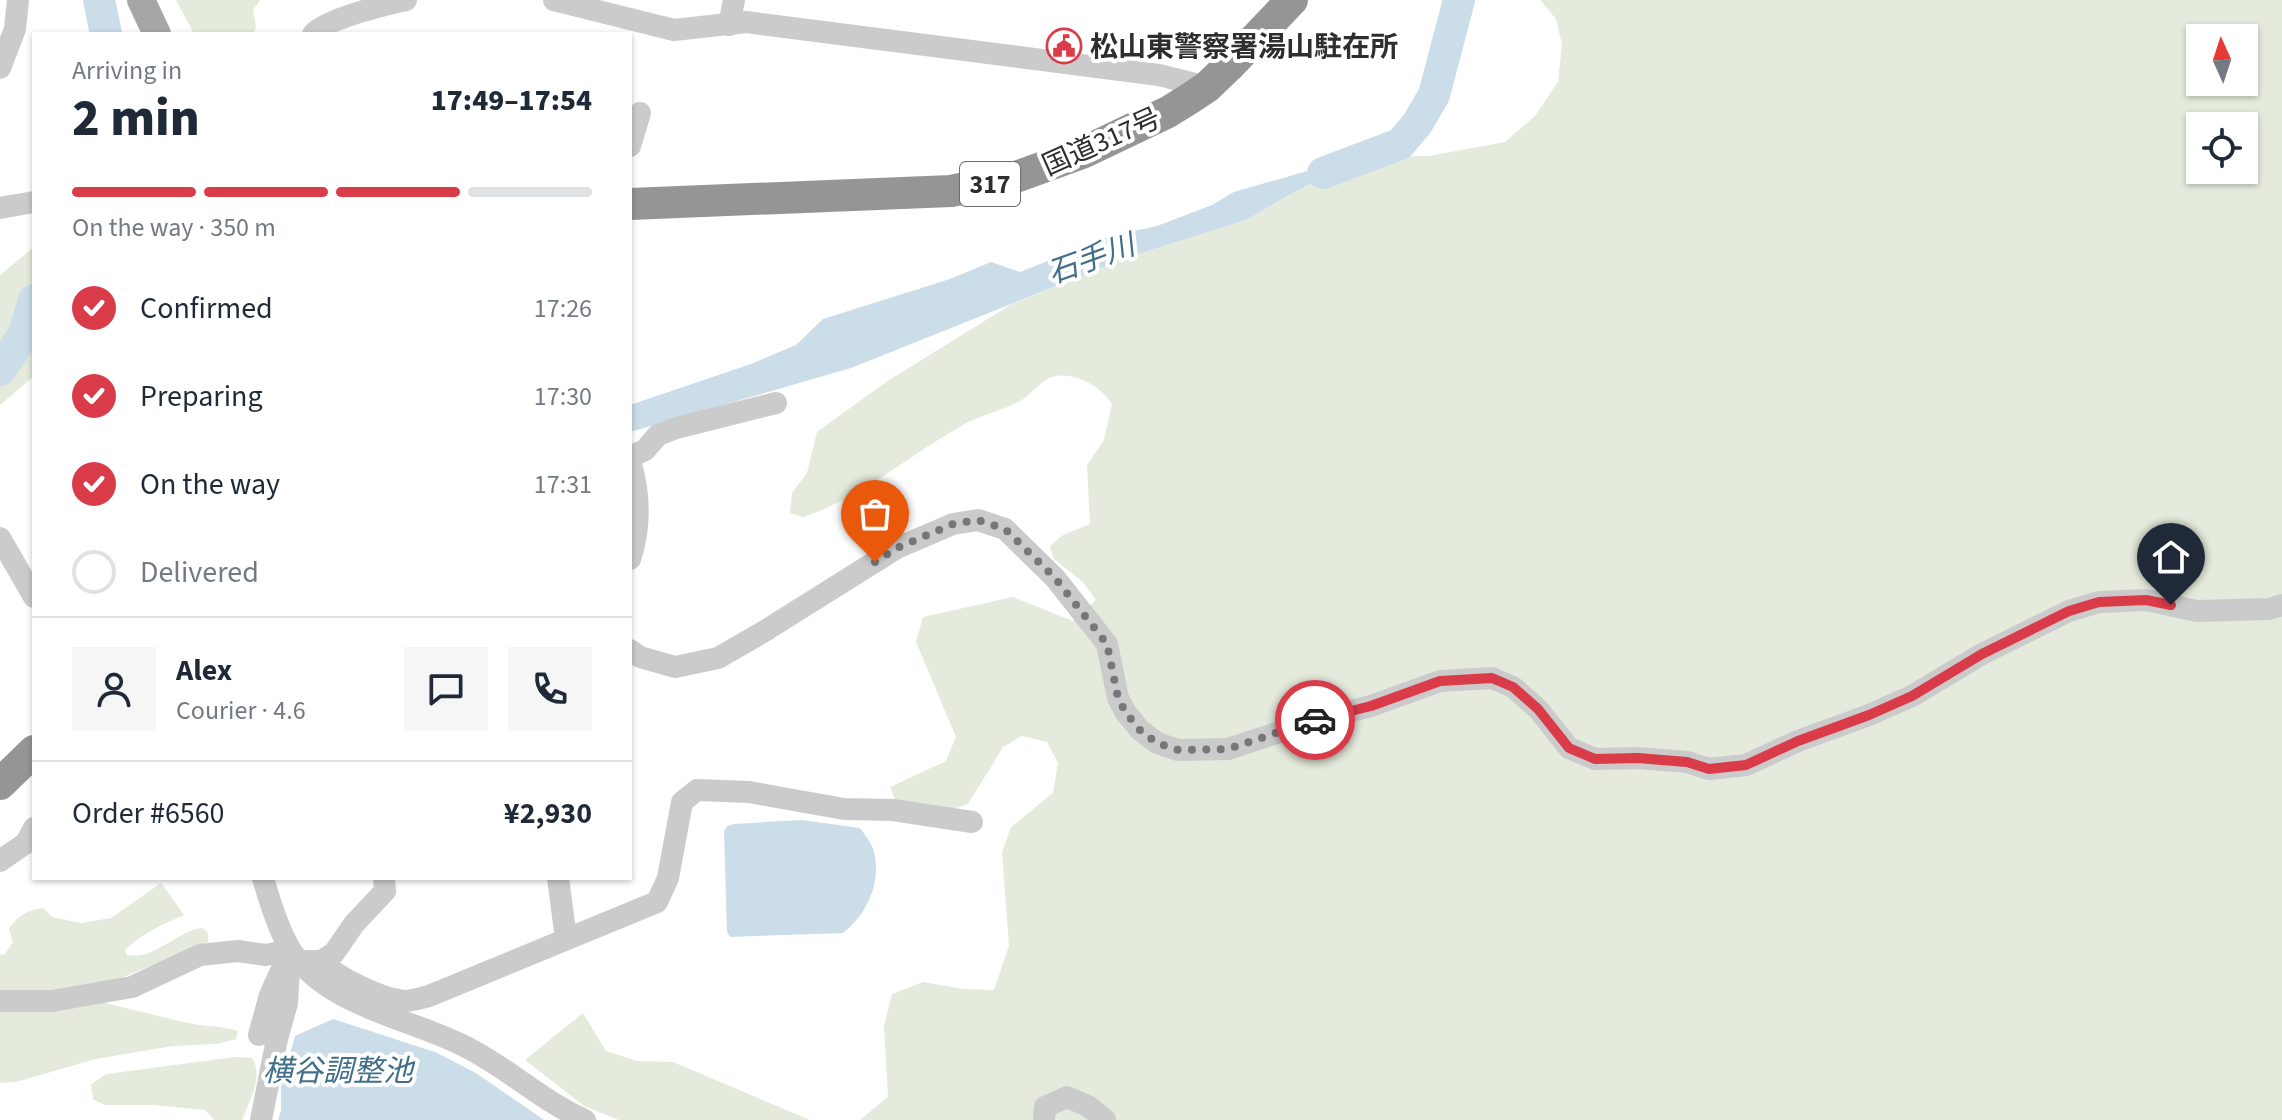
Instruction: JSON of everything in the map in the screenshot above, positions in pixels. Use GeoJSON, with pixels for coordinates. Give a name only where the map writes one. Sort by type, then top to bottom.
{"type":"FeatureCollection","features":[{"type":"Feature","properties":{"kind":"highway","name":"国道317号"},"geometry":{"type":"LineString","coordinates":[[632,204],[951,191],[1013,178],[1082,153],[1168,112],[1207,87],[1292,0]]}},
{"type":"Feature","properties":{"kind":"highway"},"geometry":{"type":"LineString","coordinates":[[0,784],[32,753]]}},
{"type":"Feature","properties":{"kind":"main road"},"geometry":{"type":"LineString","coordinates":[[141,0],[156,32]]}},
{"type":"Feature","properties":{"kind":"street"},"geometry":{"type":"LineString","coordinates":[[0,68],[15,29],[18,0]]}},
{"type":"Feature","properties":{"kind":"street"},"geometry":{"type":"LineString","coordinates":[[315,32],[341,19],[406,0]]}},
{"type":"Feature","properties":{"kind":"street"},"geometry":{"type":"LineString","coordinates":[[554,0],[674,30],[746,22],[1159,75],[1207,87]]}},
{"type":"Feature","properties":{"kind":"street"},"geometry":{"type":"LineString","coordinates":[[729,25],[734,0]]}},
{"type":"Feature","properties":{"kind":"street"},"geometry":{"type":"LineString","coordinates":[[632,139],[640,113]]}},
{"type":"Feature","properties":{"kind":"street"},"geometry":{"type":"LineString","coordinates":[[6,207],[32,202]]}},
{"type":"Feature","properties":{"kind":"street"},"geometry":{"type":"LineString","coordinates":[[632,458],[645,450],[658,435],[676,428],[776,403]]}},
{"type":"Feature","properties":{"kind":"street"},"geometry":{"type":"LineString","coordinates":[[632,466],[639,516],[632,553]]}},
{"type":"Feature","properties":{"kind":"street"},"geometry":{"type":"LineString","coordinates":[[632,651],[640,657],[675,667],[718,658],[897,548],[953,524],[978,520],[1005,529],[1055,578],[1107,644],[1118,698],[1126,713],[1140,730],[1157,743],[1178,750],[1228,749],[1371,706],[1440,681],[1492,678],[1513,687],[1538,709],[1569,748],[1595,759],[1638,758],[1687,762],[1709,769],[1746,765],[1798,741],[1869,715],[1912,696],[1982,654],[2069,611],[2099,602],[2146,600],[2197,611],[2269,609],[2282,605]]}},
{"type":"Feature","properties":{"kind":"street"},"geometry":{"type":"LineString","coordinates":[[0,538],[8,573],[32,595]]}},
{"type":"Feature","properties":{"kind":"street"},"geometry":{"type":"LineString","coordinates":[[304,957],[373,992],[404,1001],[429,996],[657,902],[668,878],[682,802],[697,790],[749,792],[844,809],[893,810],[972,822]]}},
{"type":"Feature","properties":{"kind":"street"},"geometry":{"type":"LineString","coordinates":[[0,861],[26,843],[32,832]]}},
{"type":"Feature","properties":{"kind":"street"},"geometry":{"type":"LineString","coordinates":[[264,880],[311,975],[335,991],[378,1012],[434,1031],[467,1047],[505,1069],[530,1089],[585,1120]]}},
{"type":"Feature","properties":{"kind":"street"},"geometry":{"type":"LineString","coordinates":[[0,1001],[52,1001],[132,987],[200,955],[238,951],[304,957],[334,953],[354,924],[385,891],[384,880]]}},
{"type":"Feature","properties":{"kind":"street"},"geometry":{"type":"LineString","coordinates":[[558,880],[566,939]]}},
{"type":"Feature","properties":{"kind":"street"},"geometry":{"type":"LineString","coordinates":[[259,1035],[270,995],[304,957]]}},
{"type":"Feature","properties":{"kind":"street"},"geometry":{"type":"LineString","coordinates":[[261,1120],[277,1039],[304,957]]}},
{"type":"Feature","properties":{"kind":"street"},"geometry":{"type":"LineString","coordinates":[[1044,1120],[1045,1107],[1067,1097],[1088,1106],[1105,1120]]}},
{"type":"Feature","properties":{"kind":"shaded area"},"geometry":{"type":"Polygon","coordinates":[[[176,0],[260,0],[253,10],[254,32],[193,32],[176,0]]]}},
{"type":"Feature","properties":{"kind":"shaded area"},"geometry":{"type":"Polygon","coordinates":[[[1540,0],[2282,0],[2282,1120],[860,1120],[888,1097],[884,1026],[892,994],[923,982],[963,989],[994,990],[1009,946],[1002,852],[1011,827],[1053,793],[1058,763],[1047,742],[1022,736],[1003,747],[968,804],[953,809],[896,801],[890,787],[946,761],[956,737],[916,642],[923,617],[1013,597],[1073,621],[1096,600],[1083,582],[1054,559],[1050,546],[1063,535],[1090,524],[1087,465],[1104,440],[1112,404],[1084,380],[1066,376],[1049,378],[1020,401],[963,425],[845,499],[803,517],[790,513],[792,493],[807,473],[817,432],[886,382],[1012,304],[1129,257],[1246,220],[1363,157],[1429,156],[1505,142],[1535,116],[1558,82],[1562,44],[1556,19],[1540,0]]]}},
{"type":"Feature","properties":{"kind":"shaded area"},"geometry":{"type":"Polygon","coordinates":[[[32,249],[32,378],[0,405],[0,275],[32,249]]]}},
{"type":"Feature","properties":{"kind":"shaded area"},"geometry":{"type":"Polygon","coordinates":[[[161,883],[184,915],[138,939],[125,950],[127,955],[146,954],[184,934],[203,928],[208,933],[208,942],[121,978],[98,984],[100,999],[105,1003],[172,1019],[233,1029],[238,1031],[236,1039],[96,1059],[16,1082],[0,1083],[0,955],[5,954],[13,942],[9,929],[12,924],[23,914],[43,908],[52,917],[81,923],[111,918],[161,883]]]}},
{"type":"Feature","properties":{"kind":"shaded area"},"geometry":{"type":"Polygon","coordinates":[[[583,1013],[606,1051],[637,1061],[673,1062],[810,1120],[619,1120],[584,1106],[525,1060],[583,1013]]]}},
{"type":"Feature","properties":{"kind":"shaded area"},"geometry":{"type":"Polygon","coordinates":[[[235,1057],[252,1058],[256,1073],[254,1089],[242,1120],[214,1120],[205,1110],[105,1105],[93,1099],[91,1084],[107,1074],[235,1057]]]}},
{"type":"Feature","properties":{"kind":"water"},"geometry":{"type":"Polygon","coordinates":[[[1363,157],[1246,220],[1129,257],[851,368],[632,431],[632,404],[751,364],[796,345],[823,319],[950,279],[991,262],[1020,272],[1110,236],[1157,226],[1212,205],[1234,192],[1363,157]]]}},
{"type":"Feature","properties":{"kind":"water"},"geometry":{"type":"Polygon","coordinates":[[[802,820],[860,828],[872,846],[876,861],[874,884],[866,907],[843,933],[730,937],[727,932],[724,831],[727,826],[802,820]]]}},
{"type":"Feature","properties":{"kind":"water","name":"横谷調整池"},"geometry":{"type":"Polygon","coordinates":[[[333,1019],[435,1052],[476,1073],[544,1120],[278,1120],[281,1087],[295,1036],[333,1019]]]}},
{"type":"Feature","properties":{"kind":"waterway"},"geometry":{"type":"LineString","coordinates":[[99,0],[106,32]]}},
{"type":"Feature","properties":{"kind":"waterway","name":"石手川"},"geometry":{"type":"LineString","coordinates":[[1323,173],[1400,144],[1417,124],[1434,95],[1459,0]]}},
{"type":"Feature","properties":{"kind":"waterway","name":"石手川"},"geometry":{"type":"LineString","coordinates":[[0,370],[24,334],[32,307]]}},
{"type":"Feature","properties":{"kind":"way so far"},"geometry":{"type":"LineString","coordinates":[[875,562],[897,548],[953,524],[978,520],[1005,529],[1055,578],[1107,644],[1118,698],[1140,730],[1157,743],[1178,750],[1228,749],[1315,720]]}},
{"type":"Feature","properties":{"kind":"place","name":"松山東警察署湯山駐在所"},"geometry":{"type":"Point","coordinates":[1064,46]}},
{"type":"Feature","properties":{"kind":"route"},"geometry":{"type":"LineString","coordinates":[[1315,720],[1371,706],[1440,681],[1492,678],[1513,687],[1538,709],[1569,748],[1595,759],[1638,758],[1687,762],[1709,769],[1746,765],[1912,696],[1982,654],[2069,611],[2099,602],[2146,600],[2171,605]]}}]}
